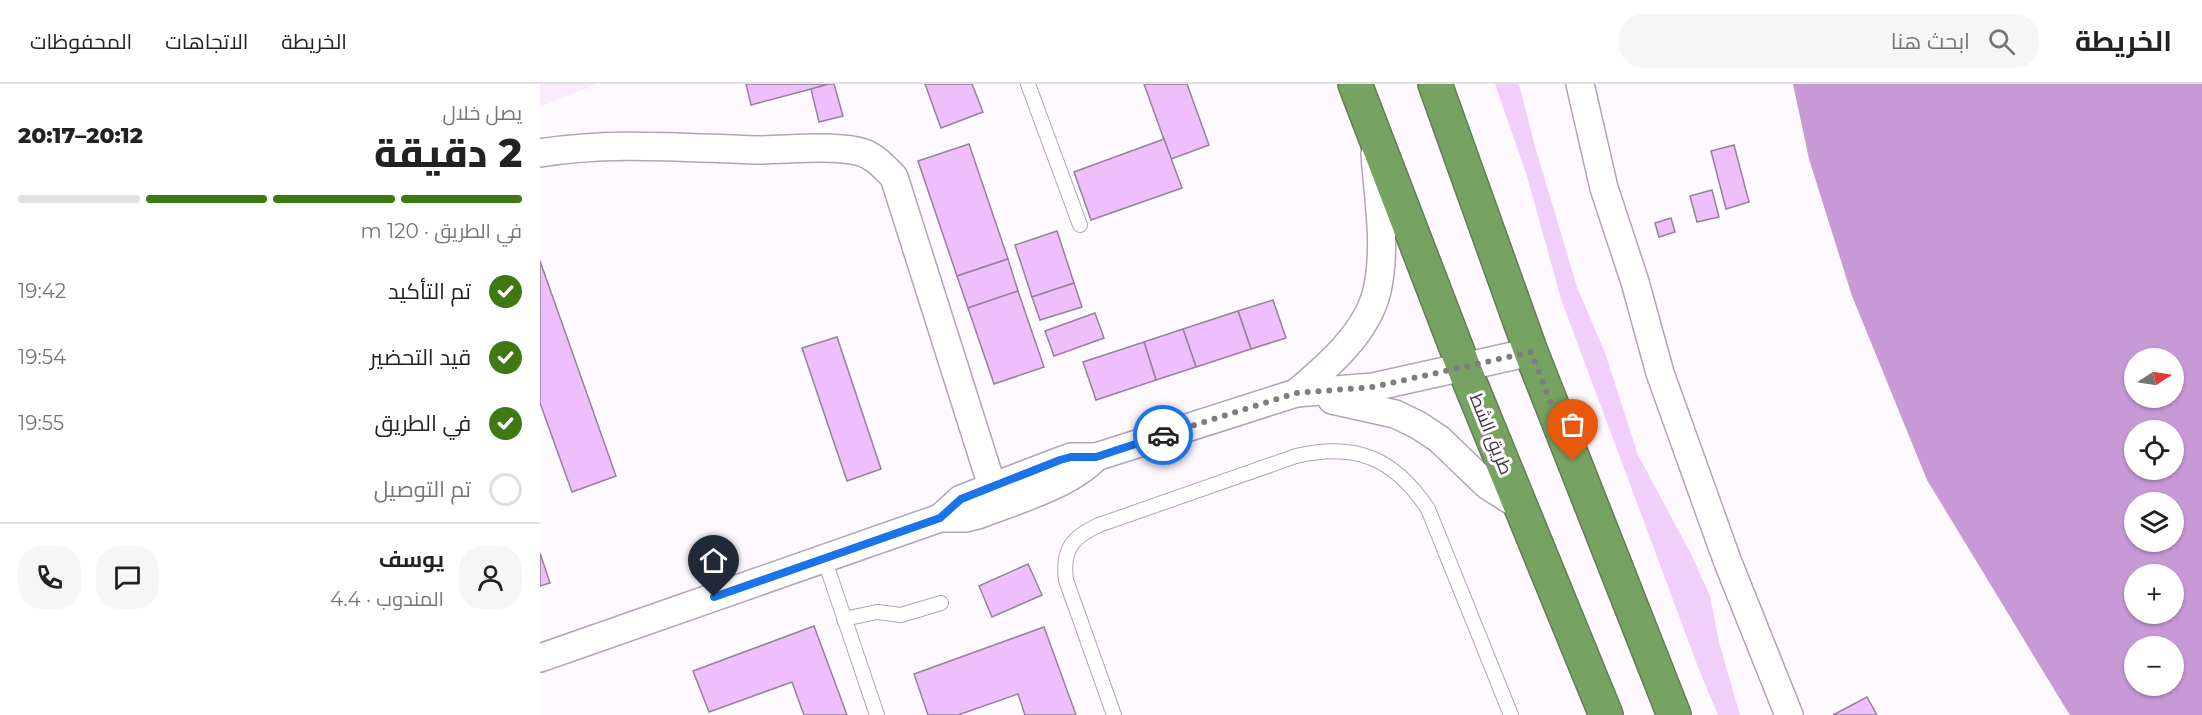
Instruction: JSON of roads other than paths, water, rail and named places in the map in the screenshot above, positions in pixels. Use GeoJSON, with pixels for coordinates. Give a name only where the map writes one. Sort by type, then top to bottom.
{"type":"FeatureCollection","features":[{"type":"Feature","properties":{"kind":"highway","name":"طريق الشط"},"geometry":{"type":"LineString","coordinates":[[1355,84],[1464,368],[1606,715]]}},
{"type":"Feature","properties":{"kind":"highway"},"geometry":{"type":"LineString","coordinates":[[1435,84],[1531,352],[1674,715]]}},
{"type":"Feature","properties":{"kind":"street"},"geometry":{"type":"LineString","coordinates":[[1580,84],[1604,188],[1635,282],[1660,373],[1727,560],[1789,715]]}},
{"type":"Feature","properties":{"kind":"street"},"geometry":{"type":"LineString","coordinates":[[1296,393],[1341,352],[1362,324],[1377,292],[1382,255],[1373,131]]}},
{"type":"Feature","properties":{"kind":"street"},"geometry":{"type":"LineString","coordinates":[[540,153],[611,147],[828,149],[859,152],[878,160],[894,177],[992,486]]}},
{"type":"Feature","properties":{"kind":"street"},"geometry":{"type":"LineString","coordinates":[[940,518],[961,499],[1060,460],[1071,457],[1096,457],[1296,393],[1373,387],[1531,352]]}},
{"type":"Feature","properties":{"kind":"street"},"geometry":{"type":"LineString","coordinates":[[1296,393],[1395,414],[1418,425],[1439,439],[1487,485],[1520,506]]}},
{"type":"Feature","properties":{"kind":"street"},"geometry":{"type":"LineString","coordinates":[[540,658],[940,518],[966,518],[978,515],[1066,479],[1083,469],[1096,457]]}},
{"type":"Feature","properties":{"kind":"lane"},"geometry":{"type":"LineString","coordinates":[[1028,84],[1080,225]]}},
{"type":"Feature","properties":{"kind":"lane"},"geometry":{"type":"LineString","coordinates":[[1114,715],[1066,580],[1064,566],[1067,552],[1074,540],[1085,531],[1099,525],[1296,456],[1320,451],[1346,451],[1371,457],[1394,470],[1413,487],[1428,509],[1511,715]]}},
{"type":"Feature","properties":{"kind":"lane"},"geometry":{"type":"LineString","coordinates":[[824,558],[877,715]]}},
{"type":"Feature","properties":{"kind":"lane"},"geometry":{"type":"LineString","coordinates":[[844,619],[877,612],[901,615],[941,603]]}}]}
